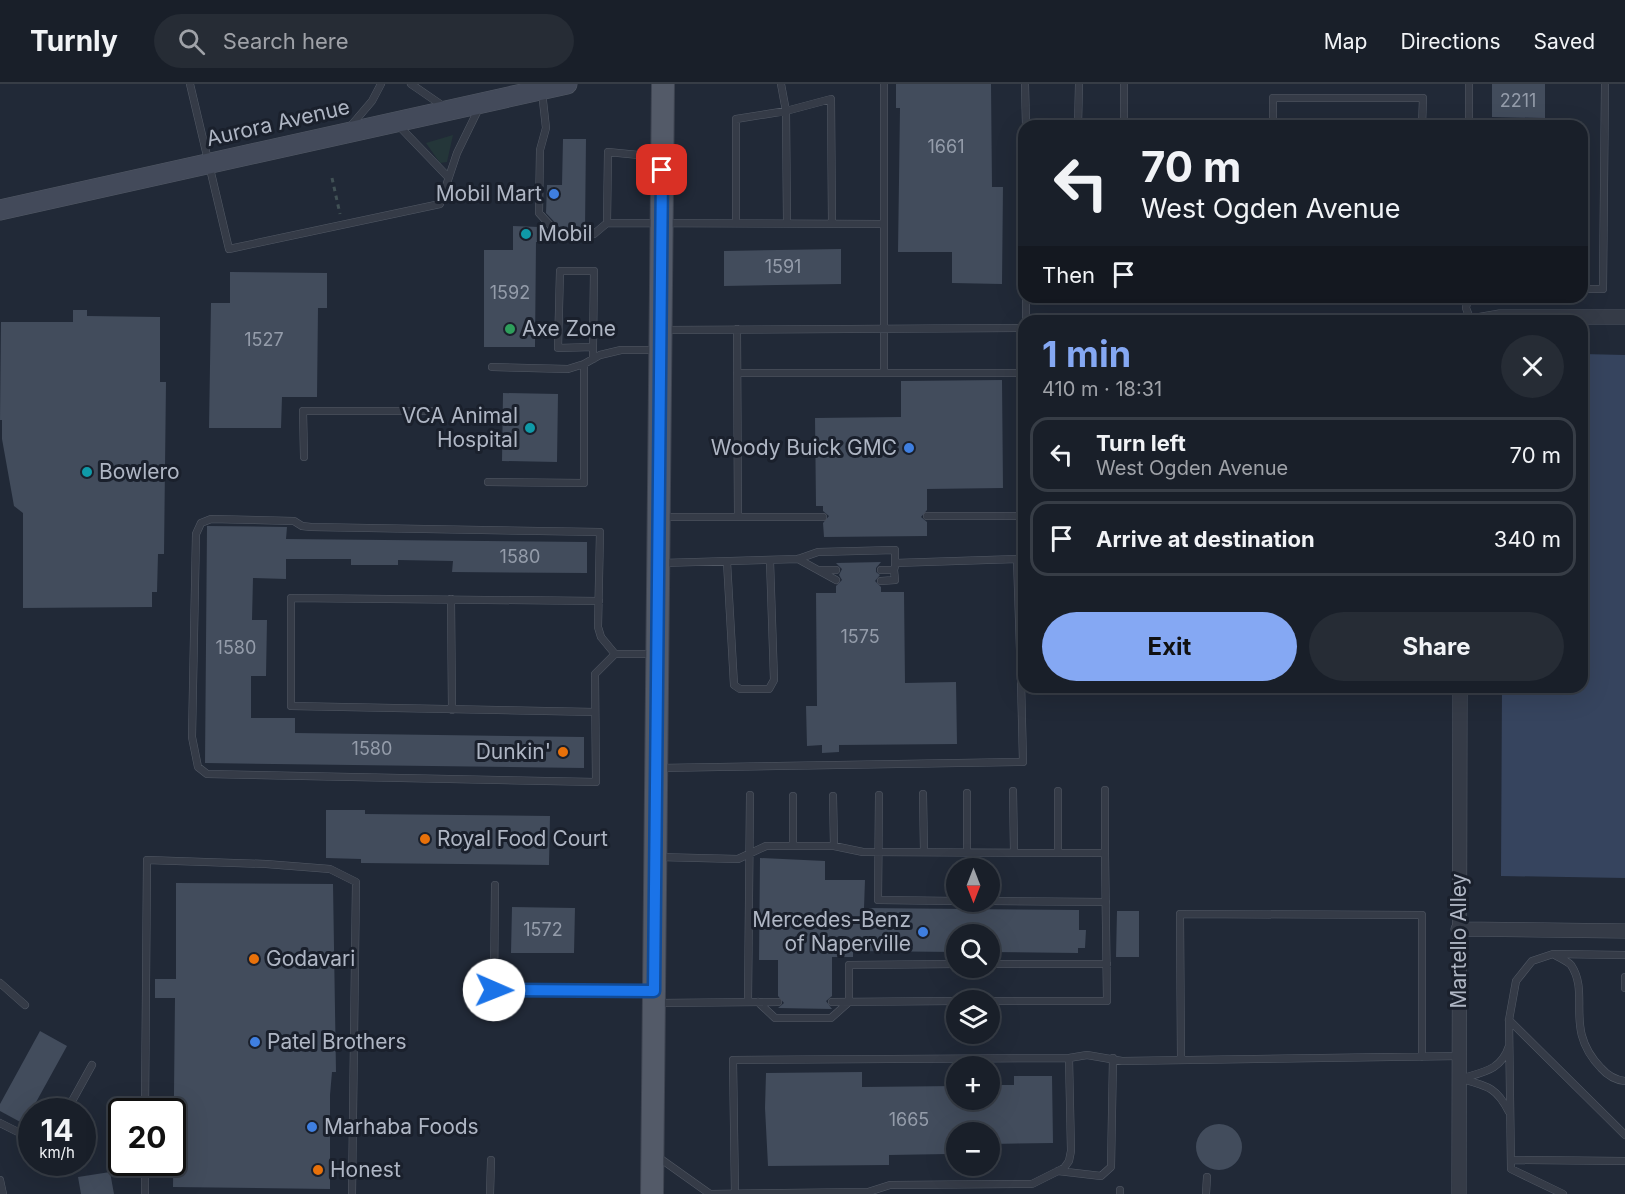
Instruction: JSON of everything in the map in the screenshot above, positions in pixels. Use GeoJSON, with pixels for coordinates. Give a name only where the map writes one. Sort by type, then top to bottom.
{"type":"FeatureCollection","features":[{"type":"Feature","properties":{"kind":"main road","name":"Aurora Avenue"},"geometry":{"type":"LineString","coordinates":[[0,210],[483,102],[532,88],[567,84]]}},
{"type":"Feature","properties":{"kind":"main road"},"geometry":{"type":"LineString","coordinates":[[652,1194],[663,84]]}},
{"type":"Feature","properties":{"kind":"street"},"geometry":{"type":"LineString","coordinates":[[1588,317],[1625,317]]}},
{"type":"Feature","properties":{"kind":"street","name":"Martello Alley"},"geometry":{"type":"LineString","coordinates":[[1458,1194],[1460,693]]}},
{"type":"Feature","properties":{"kind":"street"},"geometry":{"type":"LineString","coordinates":[[1458,929],[1625,931]]}},
{"type":"Feature","properties":{"kind":"lane"},"geometry":{"type":"LineString","coordinates":[[190,84],[229,249],[440,204],[457,153],[483,102]]}},
{"type":"Feature","properties":{"kind":"lane"},"geometry":{"type":"LineString","coordinates":[[346,132],[372,101],[381,84]]}},
{"type":"Feature","properties":{"kind":"lane"},"geometry":{"type":"LineString","coordinates":[[411,84],[448,110]]}},
{"type":"Feature","properties":{"kind":"lane"},"geometry":{"type":"LineString","coordinates":[[781,84],[786,111],[787,223]]}},
{"type":"Feature","properties":{"kind":"lane"},"geometry":{"type":"LineString","coordinates":[[884,84],[884,373]]}},
{"type":"Feature","properties":{"kind":"lane"},"geometry":{"type":"LineString","coordinates":[[1025,84],[1026,120]]}},
{"type":"Feature","properties":{"kind":"lane"},"geometry":{"type":"LineString","coordinates":[[1078,84],[1078,120]]}},
{"type":"Feature","properties":{"kind":"lane"},"geometry":{"type":"LineString","coordinates":[[1124,84],[1124,120]]}},
{"type":"Feature","properties":{"kind":"lane"},"geometry":{"type":"LineString","coordinates":[[1469,84],[1469,120]]}},
{"type":"Feature","properties":{"kind":"lane"},"geometry":{"type":"LineString","coordinates":[[1588,289],[1603,289],[1605,84]]}},
{"type":"Feature","properties":{"kind":"lane"},"geometry":{"type":"LineString","coordinates":[[532,88],[546,128],[540,150],[539,213],[559,235],[594,234],[608,223],[884,224]]}},
{"type":"Feature","properties":{"kind":"lane"},"geometry":{"type":"LineString","coordinates":[[1273,120],[1273,98],[1423,98],[1422,120]]}},
{"type":"Feature","properties":{"kind":"lane"},"geometry":{"type":"LineString","coordinates":[[736,223],[736,119],[786,111],[831,99],[832,224]]}},
{"type":"Feature","properties":{"kind":"lane"},"geometry":{"type":"LineString","coordinates":[[393,121],[448,177]]}},
{"type":"Feature","properties":{"kind":"lane"},"geometry":{"type":"LineString","coordinates":[[608,223],[608,152],[662,157]]}},
{"type":"Feature","properties":{"kind":"lane"},"geometry":{"type":"LineString","coordinates":[[593,347],[558,348],[560,270],[594,270],[593,359]]}},
{"type":"Feature","properties":{"kind":"lane"},"geometry":{"type":"LineString","coordinates":[[492,367],[568,369],[621,350],[661,340],[737,330],[1018,328]]}},
{"type":"Feature","properties":{"kind":"lane"},"geometry":{"type":"LineString","coordinates":[[737,330],[738,517]]}},
{"type":"Feature","properties":{"kind":"lane"},"geometry":{"type":"LineString","coordinates":[[488,482],[584,483],[585,364]]}},
{"type":"Feature","properties":{"kind":"lane"},"geometry":{"type":"LineString","coordinates":[[737,373],[1018,373]]}},
{"type":"Feature","properties":{"kind":"lane"},"geometry":{"type":"LineString","coordinates":[[304,457],[303,411],[436,411]]}},
{"type":"Feature","properties":{"kind":"lane"},"geometry":{"type":"LineString","coordinates":[[927,516],[1018,516]]}},
{"type":"Feature","properties":{"kind":"lane"},"geometry":{"type":"LineString","coordinates":[[659,517],[823,517]]}},
{"type":"Feature","properties":{"kind":"lane"},"geometry":{"type":"LineString","coordinates":[[615,654],[601,637],[600,532],[311,527],[302,526],[294,521],[211,519],[201,523],[196,534],[192,737],[198,767],[207,774],[596,782],[595,674],[615,654],[657,654]]}},
{"type":"Feature","properties":{"kind":"lane"},"geometry":{"type":"LineString","coordinates":[[658,563],[798,560],[818,552],[895,550],[895,580],[881,581]]}},
{"type":"Feature","properties":{"kind":"lane"},"geometry":{"type":"LineString","coordinates":[[798,560],[837,580]]}},
{"type":"Feature","properties":{"kind":"lane"},"geometry":{"type":"LineString","coordinates":[[881,570],[895,567],[1017,560],[1018,580]]}},
{"type":"Feature","properties":{"kind":"lane"},"geometry":{"type":"LineString","coordinates":[[727,562],[735,685],[740,689],[769,689],[774,680],[770,561]]}},
{"type":"Feature","properties":{"kind":"lane"},"geometry":{"type":"LineString","coordinates":[[819,570],[836,570]]}},
{"type":"Feature","properties":{"kind":"lane"},"geometry":{"type":"LineString","coordinates":[[595,712],[291,706],[291,598],[599,601]]}},
{"type":"Feature","properties":{"kind":"lane"},"geometry":{"type":"LineString","coordinates":[[451,599],[452,710]]}},
{"type":"Feature","properties":{"kind":"lane"},"geometry":{"type":"LineString","coordinates":[[656,768],[705,769],[1023,762],[1023,693]]}},
{"type":"Feature","properties":{"kind":"lane"},"geometry":{"type":"LineString","coordinates":[[1000,1001],[1107,1000],[1105,790]]}},
{"type":"Feature","properties":{"kind":"lane"},"geometry":{"type":"LineString","coordinates":[[1013,791],[1014,852]]}},
{"type":"Feature","properties":{"kind":"lane"},"geometry":{"type":"LineString","coordinates":[[1058,791],[1058,853]]}},
{"type":"Feature","properties":{"kind":"lane"},"geometry":{"type":"LineString","coordinates":[[967,793],[967,852]]}},
{"type":"Feature","properties":{"kind":"lane"},"geometry":{"type":"LineString","coordinates":[[923,794],[924,852]]}},
{"type":"Feature","properties":{"kind":"lane"},"geometry":{"type":"LineString","coordinates":[[748,1002],[750,795]]}},
{"type":"Feature","properties":{"kind":"lane"},"geometry":{"type":"LineString","coordinates":[[879,795],[878,900],[946,901]]}},
{"type":"Feature","properties":{"kind":"lane"},"geometry":{"type":"LineString","coordinates":[[793,796],[793,846]]}},
{"type":"Feature","properties":{"kind":"lane"},"geometry":{"type":"LineString","coordinates":[[833,796],[834,846]]}},
{"type":"Feature","properties":{"kind":"lane"},"geometry":{"type":"LineString","coordinates":[[655,857],[738,859],[766,846],[834,846],[879,852],[1106,853]]}},
{"type":"Feature","properties":{"kind":"lane"},"geometry":{"type":"LineString","coordinates":[[145,1098],[147,860],[266,864],[330,869],[356,882],[352,1194]]}},
{"type":"Feature","properties":{"kind":"lane"},"geometry":{"type":"LineString","coordinates":[[495,885],[494,990],[778,1002]]}},
{"type":"Feature","properties":{"kind":"lane"},"geometry":{"type":"LineString","coordinates":[[1000,901],[1106,902]]}},
{"type":"Feature","properties":{"kind":"lane"},"geometry":{"type":"LineString","coordinates":[[1181,1060],[1180,914],[1422,915],[1422,1057]]}},
{"type":"Feature","properties":{"kind":"lane"},"geometry":{"type":"LineString","coordinates":[[1553,954],[1570,963],[1578,981],[1578,1022],[1582,1040],[1593,1060],[1608,1075],[1625,1081]]}},
{"type":"Feature","properties":{"kind":"lane"},"geometry":{"type":"LineString","coordinates":[[1563,1194],[1511,1169],[1509,1020],[1516,981],[1532,961],[1553,954],[1625,955]]}},
{"type":"Feature","properties":{"kind":"lane"},"geometry":{"type":"LineString","coordinates":[[758,1002],[775,1018],[831,1018],[849,1002],[849,965],[946,964]]}},
{"type":"Feature","properties":{"kind":"lane"},"geometry":{"type":"LineString","coordinates":[[1000,964],[1107,964]]}},
{"type":"Feature","properties":{"kind":"lane"},"geometry":{"type":"LineString","coordinates":[[1625,977],[1625,988]]}},
{"type":"Feature","properties":{"kind":"lane"},"geometry":{"type":"LineString","coordinates":[[0,983],[26,1005]]}},
{"type":"Feature","properties":{"kind":"lane"},"geometry":{"type":"LineString","coordinates":[[832,1002],[946,1001]]}},
{"type":"Feature","properties":{"kind":"lane"},"geometry":{"type":"LineString","coordinates":[[1509,1020],[1625,1135]]}},
{"type":"Feature","properties":{"kind":"lane"},"geometry":{"type":"LineString","coordinates":[[1460,1079],[1488,1070],[1504,1060],[1510,1041]]}},
{"type":"Feature","properties":{"kind":"lane"},"geometry":{"type":"LineString","coordinates":[[735,1194],[733,1060],[1069,1058],[1087,1055],[1122,1061],[1460,1056]]}},
{"type":"Feature","properties":{"kind":"lane"},"geometry":{"type":"LineString","coordinates":[[653,1152],[710,1194],[868,1193],[890,1185],[1032,1184],[1058,1171],[1069,1161],[1071,1151],[1069,1058]]}},
{"type":"Feature","properties":{"kind":"lane"},"geometry":{"type":"LineString","coordinates":[[1058,1171],[1101,1176],[1111,1167],[1113,1058]]}},
{"type":"Feature","properties":{"kind":"lane"},"geometry":{"type":"LineString","coordinates":[[74,1098],[92,1065]]}},
{"type":"Feature","properties":{"kind":"lane"},"geometry":{"type":"LineString","coordinates":[[1460,1079],[1485,1085],[1500,1094],[1511,1115]]}},
{"type":"Feature","properties":{"kind":"lane"},"geometry":{"type":"LineString","coordinates":[[0,1123],[18,1132]]}},
{"type":"Feature","properties":{"kind":"lane"},"geometry":{"type":"LineString","coordinates":[[490,1194],[491,1160]]}},
{"type":"Feature","properties":{"kind":"lane"},"geometry":{"type":"LineString","coordinates":[[1511,1160],[1625,1161]]}},
{"type":"Feature","properties":{"kind":"lane"},"geometry":{"type":"LineString","coordinates":[[145,1176],[146,1194]]}},
{"type":"Feature","properties":{"kind":"lane"},"geometry":{"type":"LineString","coordinates":[[1206,1194],[1207,1177]]}},
{"type":"Feature","properties":{"kind":"lane"},"geometry":{"type":"LineString","coordinates":[[0,1180],[3,1194]]}},
{"type":"Feature","properties":{"kind":"path"},"geometry":{"type":"LineString","coordinates":[[332,178],[342,225]]}},
{"type":"Feature","properties":{"kind":"shaded area"},"geometry":{"type":"Polygon","coordinates":[[[453,135],[447,162],[440,163],[426,143],[453,135]]]}},
{"type":"Feature","properties":{"kind":"water"},"geometry":{"type":"Polygon","coordinates":[[[1588,354],[1625,355],[1625,878],[1501,876],[1502,693],[1588,693],[1588,354]]]}},
{"type":"Feature","properties":{"kind":"building"},"geometry":{"type":"Polygon","coordinates":[[[896,84],[991,84],[992,187],[1003,187],[1002,284],[952,283],[952,252],[898,252],[900,108],[896,108],[896,84]]]}},
{"type":"Feature","properties":{"kind":"building"},"geometry":{"type":"Polygon","coordinates":[[[1492,84],[1545,84],[1545,118],[1492,117],[1492,84]]]}},
{"type":"Feature","properties":{"kind":"building","name":"Mobil"},"geometry":{"type":"Polygon","coordinates":[[[563,139],[586,139],[585,229],[561,229],[546,213],[547,185],[562,185],[563,139]]]}},
{"type":"Feature","properties":{"kind":"building"},"geometry":{"type":"Polygon","coordinates":[[[513,226],[539,227],[539,242],[536,242],[535,347],[484,347],[484,250],[513,250],[513,226]]]}},
{"type":"Feature","properties":{"kind":"building"},"geometry":{"type":"Polygon","coordinates":[[[841,249],[841,284],[724,286],[724,251],[841,249]]]}},
{"type":"Feature","properties":{"kind":"building"},"geometry":{"type":"Polygon","coordinates":[[[230,272],[327,273],[327,308],[318,308],[317,397],[282,397],[281,428],[209,428],[211,303],[230,303],[230,272]]]}},
{"type":"Feature","properties":{"kind":"building","name":"Bowlero"},"geometry":{"type":"Polygon","coordinates":[[[73,310],[87,310],[87,316],[160,317],[160,382],[166,382],[164,554],[158,554],[157,592],[152,592],[152,607],[23,608],[23,513],[14,506],[2,439],[2,420],[0,420],[1,322],[73,322],[73,310]]]}},
{"type":"Feature","properties":{"kind":"building","name":"Woody Buick GMC"},"geometry":{"type":"Polygon","coordinates":[[[1002,380],[1003,488],[927,489],[927,510],[921,517],[927,522],[927,536],[824,537],[823,523],[829,516],[823,511],[823,506],[816,506],[815,418],[901,417],[901,381],[1002,380]]]}},
{"type":"Feature","properties":{"kind":"building","name":"VCA Animal Hospital"},"geometry":{"type":"Polygon","coordinates":[[[503,393],[558,394],[557,462],[502,461],[503,393]]]}},
{"type":"Feature","properties":{"kind":"building"},"geometry":{"type":"Polygon","coordinates":[[[207,526],[287,527],[286,539],[587,542],[587,573],[452,572],[453,561],[398,560],[398,565],[351,565],[351,559],[286,559],[286,579],[253,578],[252,620],[267,620],[266,676],[251,676],[251,718],[295,718],[295,733],[584,737],[584,768],[205,763],[207,526]]]}},
{"type":"Feature","properties":{"kind":"building"},"geometry":{"type":"Polygon","coordinates":[[[881,562],[876,568],[876,572],[880,575],[875,581],[881,587],[881,592],[904,592],[905,683],[956,682],[957,744],[839,745],[839,752],[822,753],[822,745],[807,746],[806,706],[817,706],[816,593],[836,593],[836,586],[842,580],[839,575],[842,569],[836,563],[881,562]]]}},
{"type":"Feature","properties":{"kind":"building"},"geometry":{"type":"Polygon","coordinates":[[[326,810],[365,810],[365,814],[550,816],[549,865],[361,863],[361,859],[326,858],[326,810]]]}},
{"type":"Feature","properties":{"kind":"building","name":"Mercedes-Benz of Naperville"},"geometry":{"type":"Polygon","coordinates":[[[760,858],[825,861],[825,880],[865,880],[864,908],[946,909],[946,912],[1000,912],[1000,909],[1079,910],[1079,930],[1086,930],[1085,948],[1078,948],[1078,953],[1000,952],[1000,924],[946,924],[946,952],[853,951],[853,957],[832,957],[832,996],[826,1001],[832,1009],[778,1008],[784,1003],[778,996],[778,960],[759,960],[760,858]]]}},
{"type":"Feature","properties":{"kind":"building"},"geometry":{"type":"Polygon","coordinates":[[[176,883],[333,884],[336,1072],[332,1072],[330,1095],[330,1189],[173,1187],[173,1176],[186,1176],[186,1098],[174,1098],[175,998],[155,998],[155,979],[176,979],[176,883]]]}},
{"type":"Feature","properties":{"kind":"building"},"geometry":{"type":"Polygon","coordinates":[[[512,907],[575,908],[574,953],[511,953],[512,907]]]}},
{"type":"Feature","properties":{"kind":"building"},"geometry":{"type":"Polygon","coordinates":[[[1117,911],[1139,911],[1139,957],[1116,957],[1117,911]]]}},
{"type":"Feature","properties":{"kind":"building"},"geometry":{"type":"Polygon","coordinates":[[[40,1031],[67,1046],[38,1098],[18,1098],[18,1121],[0,1111],[0,1104],[40,1031]]]}},
{"type":"Feature","properties":{"kind":"building"},"geometry":{"type":"Polygon","coordinates":[[[862,1072],[862,1087],[946,1086],[946,1110],[1000,1110],[1000,1085],[1014,1085],[1014,1076],[1052,1076],[1053,1143],[1000,1144],[1000,1122],[946,1122],[946,1154],[889,1155],[889,1165],[768,1166],[766,1073],[862,1072]]]}},
{"type":"Feature","properties":{"kind":"building"},"geometry":{"type":"Polygon","coordinates":[[[1219,1124],[1235,1131],[1242,1147],[1235,1163],[1219,1170],[1203,1163],[1196,1147],[1203,1131],[1219,1124]]]}},
{"type":"Feature","properties":{"kind":"building"},"geometry":{"type":"Polygon","coordinates":[[[108,1172],[114,1194],[81,1194],[78,1177],[108,1172]]]}},
{"type":"Feature","properties":{"kind":"place","name":"Mobil Mart"},"geometry":{"type":"Point","coordinates":[554,194]}},
{"type":"Feature","properties":{"kind":"place","name":"Mobil"},"geometry":{"type":"Point","coordinates":[526,234]}},
{"type":"Feature","properties":{"kind":"place","name":"Axe Zone"},"geometry":{"type":"Point","coordinates":[510,329]}},
{"type":"Feature","properties":{"kind":"place","name":"VCA Animal Hospital"},"geometry":{"type":"Point","coordinates":[530,428]}},
{"type":"Feature","properties":{"kind":"place","name":"Woody Buick GMC"},"geometry":{"type":"Point","coordinates":[909,448]}},
{"type":"Feature","properties":{"kind":"place","name":"Bowlero"},"geometry":{"type":"Point","coordinates":[87,472]}},
{"type":"Feature","properties":{"kind":"place","name":"Dunkin'"},"geometry":{"type":"Point","coordinates":[563,752]}},
{"type":"Feature","properties":{"kind":"place","name":"Royal Food Court"},"geometry":{"type":"Point","coordinates":[425,839]}},
{"type":"Feature","properties":{"kind":"place","name":"Mercedes-Benz of Naperville"},"geometry":{"type":"Point","coordinates":[923,932]}},
{"type":"Feature","properties":{"kind":"place","name":"Godavari"},"geometry":{"type":"Point","coordinates":[254,959]}},
{"type":"Feature","properties":{"kind":"place","name":"Patel Brothers"},"geometry":{"type":"Point","coordinates":[255,1042]}},
{"type":"Feature","properties":{"kind":"place","name":"Marhaba Foods"},"geometry":{"type":"Point","coordinates":[312,1127]}},
{"type":"Feature","properties":{"kind":"place","name":"Honest"},"geometry":{"type":"Point","coordinates":[318,1170]}},
{"type":"Feature","properties":{"kind":"route"},"geometry":{"type":"LineString","coordinates":[[494,990],[654,991],[662,170]]}}]}
